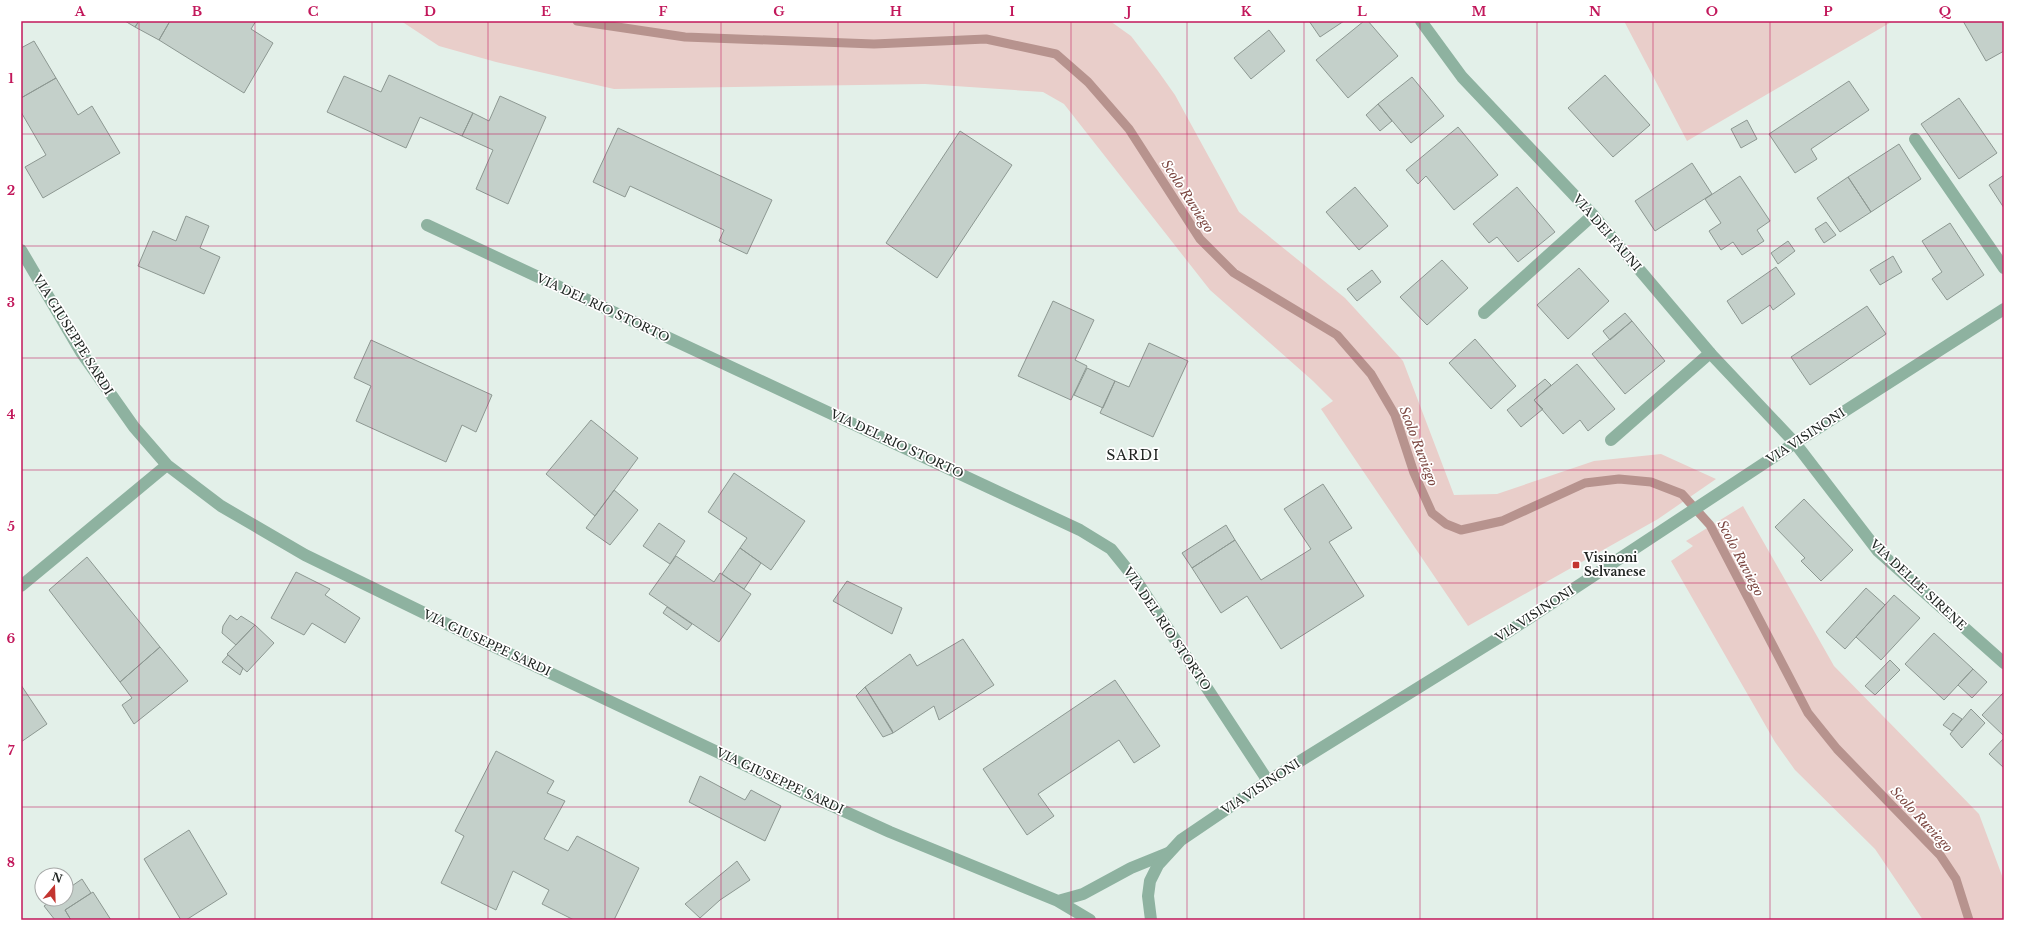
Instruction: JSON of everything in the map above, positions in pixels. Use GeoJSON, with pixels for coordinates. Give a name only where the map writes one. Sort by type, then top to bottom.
{"type":"FeatureCollection","features":[{"type":"Feature","properties":{"kind":"street","name":"VIA DEI FAUNI"},"geometry":{"type":"LineString","coordinates":[[1422,21],[1462,77],[1594,215],[1710,353],[1795,443]]}},
{"type":"Feature","properties":{"kind":"street"},"geometry":{"type":"LineString","coordinates":[[1915,139],[2004,268]]}},
{"type":"Feature","properties":{"kind":"street"},"geometry":{"type":"LineString","coordinates":[[1484,313],[1594,215]]}},
{"type":"Feature","properties":{"kind":"street","name":"VIA DEL RIO STORTO"},"geometry":{"type":"LineString","coordinates":[[426,225],[1080,530],[1111,549],[1136,580],[1268,781]]}},
{"type":"Feature","properties":{"kind":"street","name":"VIA GIUSEPPE SARDI"},"geometry":{"type":"LineString","coordinates":[[21,250],[81,352],[134,427],[167,465],[221,506],[305,555],[804,793],[890,832],[1058,901],[1090,920]]}},
{"type":"Feature","properties":{"kind":"street","name":"VIA VISINONI"},"geometry":{"type":"LineString","coordinates":[[1151,920],[1148,896],[1150,881],[1158,866],[1181,840],[1268,781],[1508,632],[1723,492],[1795,443],[2004,309]]}},
{"type":"Feature","properties":{"kind":"street"},"geometry":{"type":"LineString","coordinates":[[1611,440],[1710,353]]}},
{"type":"Feature","properties":{"kind":"street","name":"VIA DELLE SIRENE"},"geometry":{"type":"LineString","coordinates":[[1795,443],[1878,551],[2004,663]]}},
{"type":"Feature","properties":{"kind":"street"},"geometry":{"type":"LineString","coordinates":[[21,586],[167,465]]}},
{"type":"Feature","properties":{"kind":"street"},"geometry":{"type":"LineString","coordinates":[[1058,901],[1082,894],[1131,868],[1168,853]]}},
{"type":"Feature","properties":{"kind":"shaded area"},"geometry":{"type":"Polygon","coordinates":[[[401,21],[1110,21],[1131,36],[1175,95],[1239,212],[1345,298],[1403,361],[1454,495],[1497,494],[1594,461],[1661,454],[1716,479],[1658,519],[1468,626],[1321,409],[1333,401],[1313,381],[1210,290],[1064,104],[1043,92],[925,84],[614,89],[496,62],[439,46],[401,21]]]}},
{"type":"Feature","properties":{"kind":"shaded area"},"geometry":{"type":"Polygon","coordinates":[[[1624,21],[1893,21],[1687,141],[1624,21]]]}},
{"type":"Feature","properties":{"kind":"shaded area"},"geometry":{"type":"Polygon","coordinates":[[[1743,506],[1834,666],[1979,814],[2004,881],[2004,920],[1923,920],[1875,849],[1795,770],[1775,742],[1671,561],[1693,546],[1686,541],[1743,506]]]}},
{"type":"Feature","properties":{"kind":"building"},"geometry":{"type":"Polygon","coordinates":[[[125,21],[139,21],[135,27],[125,21]]]}},
{"type":"Feature","properties":{"kind":"building"},"geometry":{"type":"Polygon","coordinates":[[[139,21],[170,21],[159,40],[135,27],[139,21]]]}},
{"type":"Feature","properties":{"kind":"building"},"geometry":{"type":"Polygon","coordinates":[[[170,21],[256,21],[251,29],[273,43],[244,93],[159,40],[170,21]]]}},
{"type":"Feature","properties":{"kind":"building"},"geometry":{"type":"Polygon","coordinates":[[[1309,21],[1344,21],[1320,37],[1309,21]]]}},
{"type":"Feature","properties":{"kind":"building"},"geometry":{"type":"Polygon","coordinates":[[[1364,21],[1368,21],[1398,56],[1348,98],[1316,60],[1364,21]]]}},
{"type":"Feature","properties":{"kind":"building"},"geometry":{"type":"Polygon","coordinates":[[[1963,21],[2004,21],[2004,51],[1986,61],[1963,21]]]}},
{"type":"Feature","properties":{"kind":"building"},"geometry":{"type":"Polygon","coordinates":[[[1269,30],[1285,51],[1251,79],[1234,58],[1269,30]]]}},
{"type":"Feature","properties":{"kind":"building"},"geometry":{"type":"Polygon","coordinates":[[[34,41],[56,78],[21,98],[21,48],[34,41]]]}},
{"type":"Feature","properties":{"kind":"building"},"geometry":{"type":"Polygon","coordinates":[[[389,75],[473,113],[462,136],[420,117],[406,148],[327,112],[344,76],[381,92],[389,75]]]}},
{"type":"Feature","properties":{"kind":"building"},"geometry":{"type":"Polygon","coordinates":[[[1605,75],[1650,125],[1613,157],[1568,108],[1605,75]]]}},
{"type":"Feature","properties":{"kind":"building"},"geometry":{"type":"Polygon","coordinates":[[[1412,77],[1444,116],[1411,143],[1378,104],[1412,77]]]}},
{"type":"Feature","properties":{"kind":"building"},"geometry":{"type":"Polygon","coordinates":[[[56,78],[78,115],[92,106],[120,153],[43,198],[25,167],[46,155],[21,112],[21,98],[56,78]]]}},
{"type":"Feature","properties":{"kind":"building"},"geometry":{"type":"Polygon","coordinates":[[[1849,81],[1869,110],[1811,149],[1817,159],[1795,173],[1769,134],[1849,81]]]}},
{"type":"Feature","properties":{"kind":"building"},"geometry":{"type":"Polygon","coordinates":[[[500,96],[546,117],[508,204],[476,189],[493,150],[462,136],[473,113],[489,121],[500,96]]]}},
{"type":"Feature","properties":{"kind":"building"},"geometry":{"type":"Polygon","coordinates":[[[1959,98],[1997,153],[1959,179],[1921,124],[1959,98]]]}},
{"type":"Feature","properties":{"kind":"building"},"geometry":{"type":"Polygon","coordinates":[[[1378,104],[1392,121],[1380,131],[1366,115],[1378,104]]]}},
{"type":"Feature","properties":{"kind":"building"},"geometry":{"type":"Polygon","coordinates":[[[1747,120],[1757,139],[1741,148],[1731,129],[1747,120]]]}},
{"type":"Feature","properties":{"kind":"building"},"geometry":{"type":"Polygon","coordinates":[[[1458,127],[1498,175],[1454,210],[1426,176],[1418,184],[1406,170],[1458,127]]]}},
{"type":"Feature","properties":{"kind":"building"},"geometry":{"type":"Polygon","coordinates":[[[618,128],[772,200],[747,254],[719,241],[724,230],[630,186],[625,197],[593,182],[618,128]]]}},
{"type":"Feature","properties":{"kind":"building"},"geometry":{"type":"Polygon","coordinates":[[[960,131],[1012,165],[937,278],[886,243],[960,131]]]}},
{"type":"Feature","properties":{"kind":"building"},"geometry":{"type":"Polygon","coordinates":[[[1899,144],[1921,179],[1871,212],[1848,177],[1899,144]]]}},
{"type":"Feature","properties":{"kind":"building"},"geometry":{"type":"Polygon","coordinates":[[[1692,163],[1712,194],[1655,231],[1635,201],[1692,163]]]}},
{"type":"Feature","properties":{"kind":"building"},"geometry":{"type":"Polygon","coordinates":[[[2004,175],[2004,208],[1989,185],[2004,175]]]}},
{"type":"Feature","properties":{"kind":"building"},"geometry":{"type":"Polygon","coordinates":[[[1740,176],[1770,221],[1757,230],[1764,241],[1742,255],[1733,242],[1721,250],[1709,231],[1721,223],[1705,199],[1740,176]]]}},
{"type":"Feature","properties":{"kind":"building"},"geometry":{"type":"Polygon","coordinates":[[[1848,177],[1871,212],[1840,232],[1817,198],[1848,177]]]}},
{"type":"Feature","properties":{"kind":"building"},"geometry":{"type":"Polygon","coordinates":[[[1355,187],[1388,226],[1359,250],[1326,212],[1355,187]]]}},
{"type":"Feature","properties":{"kind":"building"},"geometry":{"type":"Polygon","coordinates":[[[1517,187],[1555,232],[1518,262],[1497,237],[1489,243],[1473,224],[1517,187]]]}},
{"type":"Feature","properties":{"kind":"building"},"geometry":{"type":"Polygon","coordinates":[[[186,216],[209,226],[200,248],[220,257],[204,294],[138,266],[153,231],[176,241],[186,216]]]}},
{"type":"Feature","properties":{"kind":"building"},"geometry":{"type":"Polygon","coordinates":[[[1826,222],[1836,235],[1824,243],[1815,229],[1826,222]]]}},
{"type":"Feature","properties":{"kind":"building"},"geometry":{"type":"Polygon","coordinates":[[[1950,223],[1984,275],[1947,300],[1932,279],[1942,272],[1922,241],[1950,223]]]}},
{"type":"Feature","properties":{"kind":"building"},"geometry":{"type":"Polygon","coordinates":[[[1788,241],[1795,251],[1778,264],[1771,253],[1788,241]]]}},
{"type":"Feature","properties":{"kind":"building"},"geometry":{"type":"Polygon","coordinates":[[[1893,256],[1902,272],[1880,285],[1870,270],[1893,256]]]}},
{"type":"Feature","properties":{"kind":"building"},"geometry":{"type":"Polygon","coordinates":[[[1442,260],[1468,288],[1427,325],[1400,297],[1442,260]]]}},
{"type":"Feature","properties":{"kind":"building"},"geometry":{"type":"Polygon","coordinates":[[[1776,267],[1795,294],[1773,310],[1770,305],[1742,324],[1727,301],[1776,267]]]}},
{"type":"Feature","properties":{"kind":"building"},"geometry":{"type":"Polygon","coordinates":[[[1579,268],[1609,301],[1568,339],[1537,305],[1579,268]]]}},
{"type":"Feature","properties":{"kind":"building"},"geometry":{"type":"Polygon","coordinates":[[[1372,270],[1381,282],[1357,301],[1347,289],[1372,270]]]}},
{"type":"Feature","properties":{"kind":"building"},"geometry":{"type":"Polygon","coordinates":[[[1053,301],[1094,320],[1075,360],[1087,366],[1071,400],[1018,376],[1053,301]]]}},
{"type":"Feature","properties":{"kind":"building"},"geometry":{"type":"Polygon","coordinates":[[[1867,306],[1886,334],[1810,385],[1791,357],[1867,306]]]}},
{"type":"Feature","properties":{"kind":"building"},"geometry":{"type":"Polygon","coordinates":[[[1625,313],[1632,321],[1610,340],[1603,331],[1625,313]]]}},
{"type":"Feature","properties":{"kind":"building"},"geometry":{"type":"Polygon","coordinates":[[[1632,321],[1665,361],[1625,394],[1592,354],[1632,321]]]}},
{"type":"Feature","properties":{"kind":"building"},"geometry":{"type":"Polygon","coordinates":[[[1475,339],[1516,386],[1491,409],[1449,363],[1475,339]]]}},
{"type":"Feature","properties":{"kind":"building"},"geometry":{"type":"Polygon","coordinates":[[[371,340],[492,395],[476,432],[462,425],[446,462],[356,421],[371,386],[354,378],[371,340]]]}},
{"type":"Feature","properties":{"kind":"building"},"geometry":{"type":"Polygon","coordinates":[[[1149,343],[1188,361],[1153,437],[1100,413],[1115,381],[1129,387],[1149,343]]]}},
{"type":"Feature","properties":{"kind":"building"},"geometry":{"type":"Polygon","coordinates":[[[1577,364],[1615,409],[1588,431],[1580,420],[1563,434],[1534,400],[1577,364]]]}},
{"type":"Feature","properties":{"kind":"building"},"geometry":{"type":"Polygon","coordinates":[[[1087,368],[1115,381],[1103,408],[1074,395],[1087,368]]]}},
{"type":"Feature","properties":{"kind":"building"},"geometry":{"type":"Polygon","coordinates":[[[1545,379],[1551,385],[1534,400],[1543,409],[1521,427],[1507,410],[1545,379]]]}},
{"type":"Feature","properties":{"kind":"building"},"geometry":{"type":"Polygon","coordinates":[[[591,420],[638,458],[595,516],[546,474],[591,420]]]}},
{"type":"Feature","properties":{"kind":"building"},"geometry":{"type":"Polygon","coordinates":[[[734,473],[805,521],[771,570],[740,548],[747,538],[708,512],[734,473]]]}},
{"type":"Feature","properties":{"kind":"building"},"geometry":{"type":"Polygon","coordinates":[[[1323,484],[1352,528],[1329,542],[1364,596],[1281,649],[1247,596],[1221,613],[1192,568],[1235,540],[1261,580],[1311,549],[1284,509],[1323,484]]]}},
{"type":"Feature","properties":{"kind":"building"},"geometry":{"type":"Polygon","coordinates":[[[614,490],[638,510],[610,545],[586,528],[614,490]]]}},
{"type":"Feature","properties":{"kind":"building"},"geometry":{"type":"Polygon","coordinates":[[[1804,499],[1853,550],[1821,581],[1801,561],[1805,558],[1775,527],[1804,499]]]}},
{"type":"Feature","properties":{"kind":"building"},"geometry":{"type":"Polygon","coordinates":[[[659,523],[685,541],[670,564],[643,546],[659,523]]]}},
{"type":"Feature","properties":{"kind":"building"},"geometry":{"type":"Polygon","coordinates":[[[1226,525],[1235,540],[1192,568],[1182,553],[1226,525]]]}},
{"type":"Feature","properties":{"kind":"building"},"geometry":{"type":"Polygon","coordinates":[[[740,548],[761,563],[744,589],[722,574],[740,548]]]}},
{"type":"Feature","properties":{"kind":"building"},"geometry":{"type":"Polygon","coordinates":[[[676,556],[714,582],[720,573],[751,594],[719,642],[649,594],[676,556]]]}},
{"type":"Feature","properties":{"kind":"building"},"geometry":{"type":"Polygon","coordinates":[[[87,557],[160,647],[120,682],[49,590],[87,557]]]}},
{"type":"Feature","properties":{"kind":"building"},"geometry":{"type":"Polygon","coordinates":[[[296,572],[330,589],[325,595],[360,618],[345,643],[312,623],[304,635],[271,618],[296,572]]]}},
{"type":"Feature","properties":{"kind":"building"},"geometry":{"type":"Polygon","coordinates":[[[847,581],[902,608],[892,634],[833,601],[847,581]]]}},
{"type":"Feature","properties":{"kind":"building"},"geometry":{"type":"Polygon","coordinates":[[[1866,588],[1885,605],[1845,649],[1826,632],[1866,588]]]}},
{"type":"Feature","properties":{"kind":"building"},"geometry":{"type":"Polygon","coordinates":[[[1894,595],[1920,618],[1881,660],[1856,637],[1894,595]]]}},
{"type":"Feature","properties":{"kind":"building"},"geometry":{"type":"Polygon","coordinates":[[[667,607],[692,624],[687,630],[663,613],[667,607]]]}},
{"type":"Feature","properties":{"kind":"building"},"geometry":{"type":"Polygon","coordinates":[[[230,615],[237,620],[241,616],[255,625],[236,645],[222,633],[223,626],[230,615]]]}},
{"type":"Feature","properties":{"kind":"building"},"geometry":{"type":"Polygon","coordinates":[[[255,625],[274,643],[247,672],[227,654],[255,625]]]}},
{"type":"Feature","properties":{"kind":"building"},"geometry":{"type":"Polygon","coordinates":[[[1934,633],[1973,669],[1944,700],[1905,664],[1934,633]]]}},
{"type":"Feature","properties":{"kind":"building"},"geometry":{"type":"Polygon","coordinates":[[[963,639],[994,685],[939,720],[934,706],[893,733],[865,687],[910,654],[917,666],[963,639]]]}},
{"type":"Feature","properties":{"kind":"building"},"geometry":{"type":"Polygon","coordinates":[[[160,647],[188,681],[134,724],[122,705],[132,698],[120,682],[160,647]]]}},
{"type":"Feature","properties":{"kind":"building"},"geometry":{"type":"Polygon","coordinates":[[[228,655],[243,668],[240,675],[222,662],[228,655]]]}},
{"type":"Feature","properties":{"kind":"building"},"geometry":{"type":"Polygon","coordinates":[[[1890,660],[1900,670],[1875,695],[1865,686],[1890,660]]]}},
{"type":"Feature","properties":{"kind":"building"},"geometry":{"type":"Polygon","coordinates":[[[1973,669],[1987,682],[1972,698],[1958,685],[1973,669]]]}},
{"type":"Feature","properties":{"kind":"building"},"geometry":{"type":"Polygon","coordinates":[[[1115,680],[1160,746],[1134,763],[1119,740],[1038,794],[1054,816],[1027,835],[983,769],[1115,680]]]}},
{"type":"Feature","properties":{"kind":"building"},"geometry":{"type":"Polygon","coordinates":[[[21,685],[47,724],[21,742],[21,685]]]}},
{"type":"Feature","properties":{"kind":"building"},"geometry":{"type":"Polygon","coordinates":[[[865,687],[893,733],[883,737],[856,696],[865,687]]]}},
{"type":"Feature","properties":{"kind":"building"},"geometry":{"type":"Polygon","coordinates":[[[2003,693],[2004,694],[2004,736],[1982,715],[2003,693]]]}},
{"type":"Feature","properties":{"kind":"building"},"geometry":{"type":"Polygon","coordinates":[[[1971,709],[1985,723],[1962,748],[1950,734],[1971,709]]]}},
{"type":"Feature","properties":{"kind":"building"},"geometry":{"type":"Polygon","coordinates":[[[1953,713],[1962,719],[1952,731],[1943,725],[1953,713]]]}},
{"type":"Feature","properties":{"kind":"building"},"geometry":{"type":"Polygon","coordinates":[[[2004,738],[2004,768],[1989,754],[2004,738]]]}},
{"type":"Feature","properties":{"kind":"building"},"geometry":{"type":"Polygon","coordinates":[[[496,751],[554,781],[547,793],[565,801],[544,839],[568,851],[577,836],[639,868],[614,920],[574,920],[542,904],[549,890],[513,871],[496,910],[441,883],[464,836],[455,831],[496,751]]]}},
{"type":"Feature","properties":{"kind":"building"},"geometry":{"type":"Polygon","coordinates":[[[700,776],[745,800],[751,790],[781,806],[765,841],[689,802],[700,776]]]}},
{"type":"Feature","properties":{"kind":"building"},"geometry":{"type":"Polygon","coordinates":[[[189,830],[227,894],[186,920],[181,920],[144,859],[189,830]]]}},
{"type":"Feature","properties":{"kind":"building"},"geometry":{"type":"Polygon","coordinates":[[[737,861],[750,880],[720,900],[700,918],[685,904],[737,861]]]}},
{"type":"Feature","properties":{"kind":"building"},"geometry":{"type":"Polygon","coordinates":[[[82,879],[91,893],[74,904],[74,884],[82,879]]]}},
{"type":"Feature","properties":{"kind":"building"},"geometry":{"type":"Polygon","coordinates":[[[93,892],[111,920],[71,920],[65,910],[70,907],[74,907],[74,904],[93,892]]]}},
{"type":"Feature","properties":{"kind":"building"},"geometry":{"type":"Polygon","coordinates":[[[45,907],[70,907],[65,910],[71,920],[55,920],[45,907]]]}},
{"type":"Feature","properties":{"kind":"waterway","name":"Scolo Ruviego"},"geometry":{"type":"LineString","coordinates":[[577,21],[685,37],[874,44],[986,39],[1056,54],[1088,82],[1129,129],[1200,239],[1234,273],[1337,335],[1371,374],[1395,415],[1414,473],[1432,513],[1446,524],[1461,530],[1502,521],[1585,483],[1619,479],[1651,482],[1682,494],[1710,525],[1808,713],[1837,749],[1940,855],[1956,879],[1969,920]]}},
{"type":"Feature","properties":{"kind":"place","name":"Visinoni Selvanese"},"geometry":{"type":"Point","coordinates":[1576,565]}},
{"type":"Feature","properties":{"kind":"district","name":"SARDI"},"geometry":{"type":"Point","coordinates":[1133,455]}}]}
